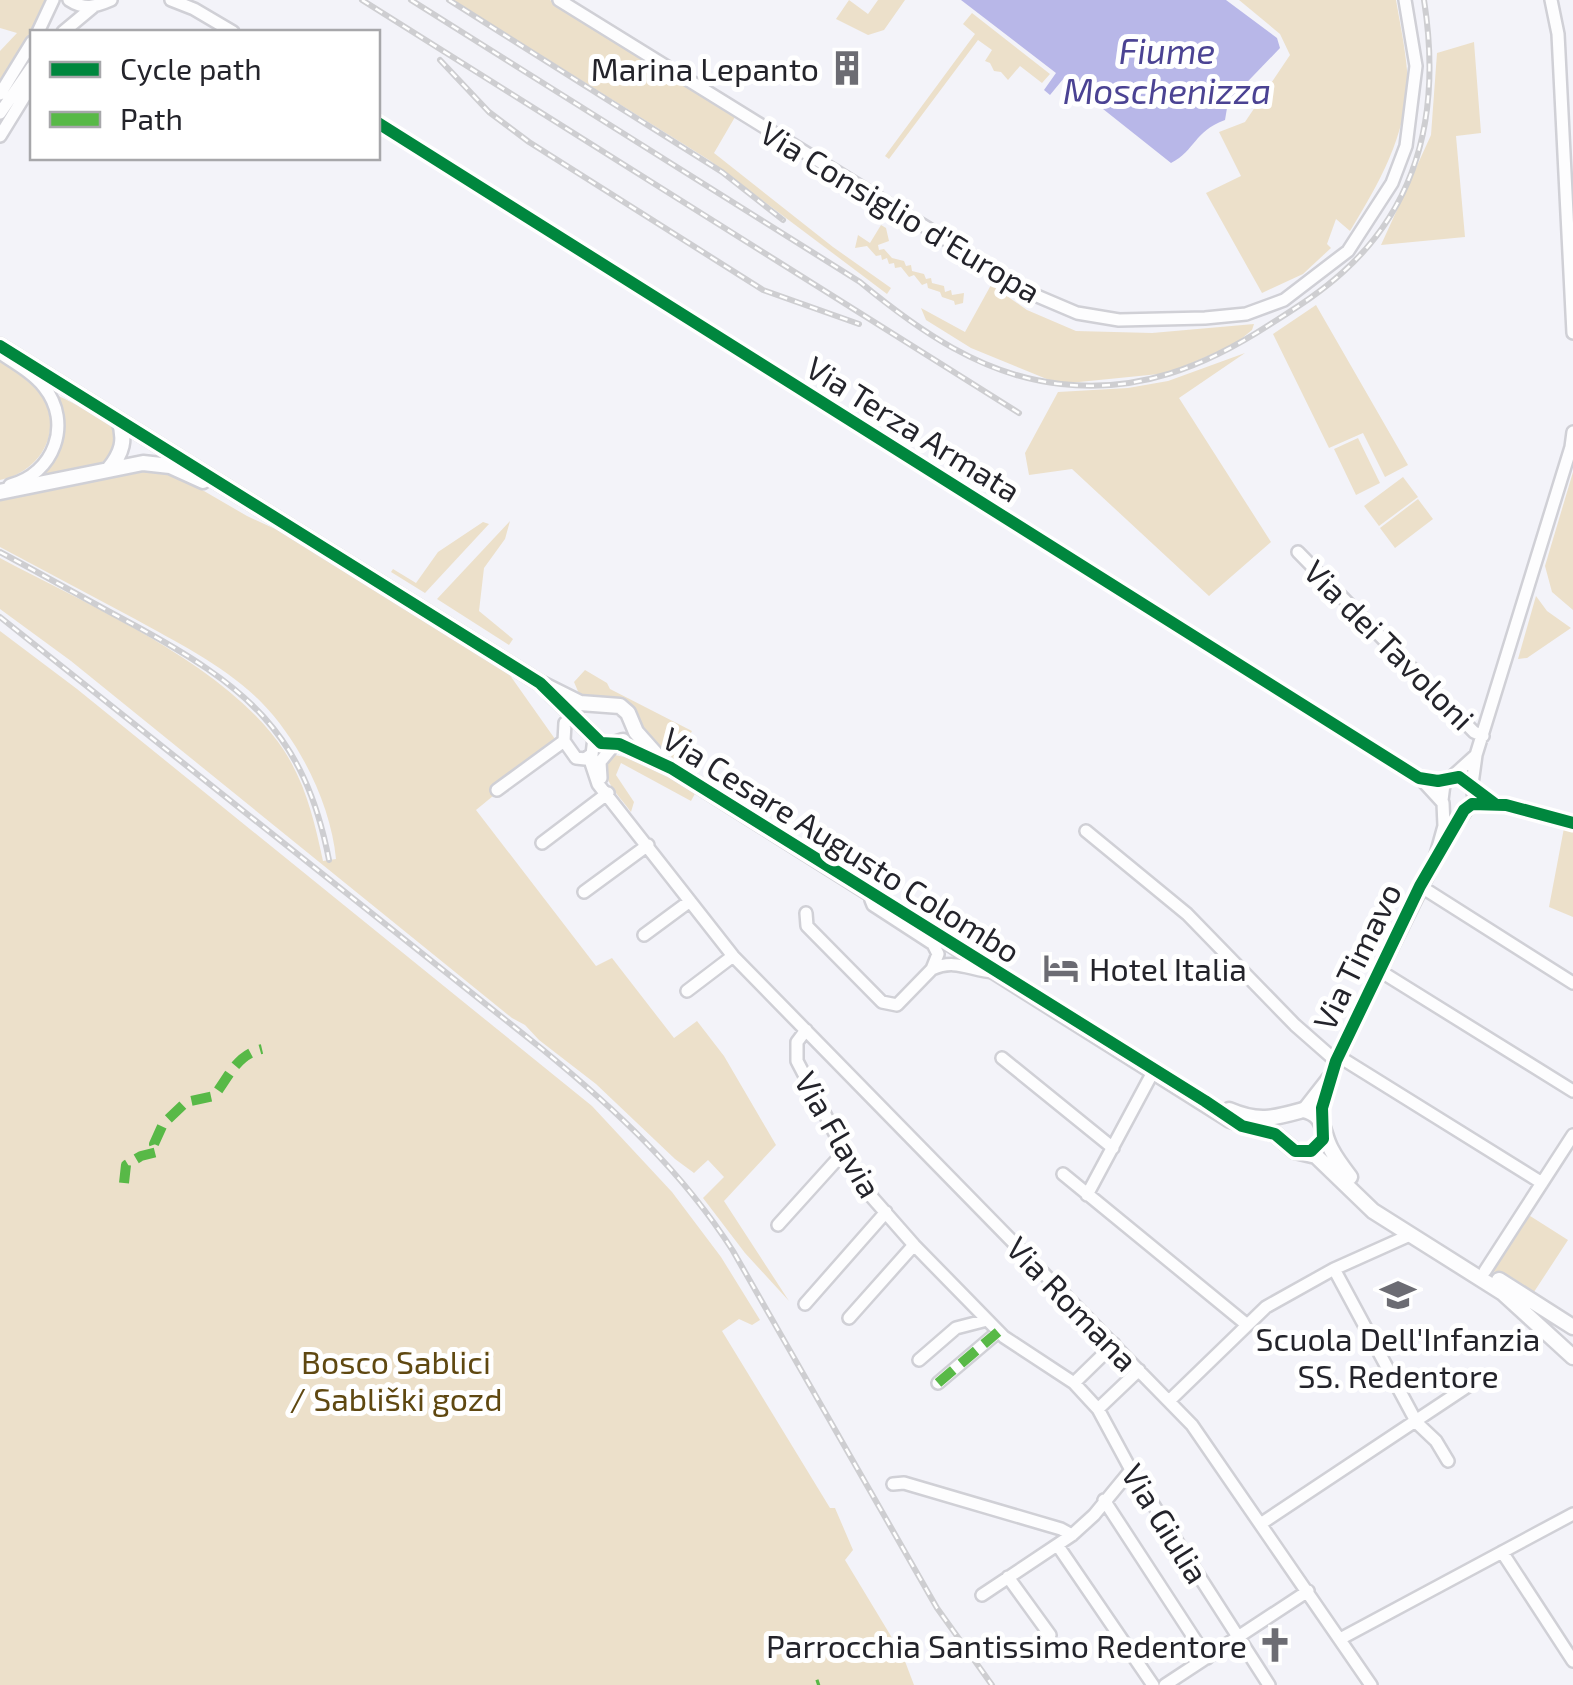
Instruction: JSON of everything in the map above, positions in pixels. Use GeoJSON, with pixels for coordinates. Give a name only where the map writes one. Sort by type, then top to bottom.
{"type":"FeatureCollection","features":[{"type":"Feature","properties":{"kind":"main road","name":"Via Cesare Augusto Colombo"},"geometry":{"type":"LineString","coordinates":[[0,350],[540,683],[580,702],[620,706],[671,768]]}},
{"type":"Feature","properties":{"kind":"main road"},"geometry":{"type":"LineString","coordinates":[[109,469],[122,449],[119,420]]}},
{"type":"Feature","properties":{"kind":"main road"},"geometry":{"type":"LineString","coordinates":[[0,489],[144,463],[170,466],[254,504]]}},
{"type":"Feature","properties":{"kind":"main road","name":"Via Cesare Augusto Colombo"},"geometry":{"type":"LineString","coordinates":[[540,683],[601,743],[616,744],[671,768],[1230,1120],[1275,1134],[1295,1151],[1306,1152],[1329,1166],[1373,1212],[1505,1289]]}},
{"type":"Feature","properties":{"kind":"main road"},"geometry":{"type":"LineString","coordinates":[[592,734],[592,715],[604,705]]}},
{"type":"Feature","properties":{"kind":"main road","name":"Via Cesare Augusto Colombo"},"geometry":{"type":"LineString","coordinates":[[616,744],[628,734],[631,724]]}},
{"type":"Feature","properties":{"kind":"main road","name":"Via Cesare Augusto Colombo"},"geometry":{"type":"LineString","coordinates":[[1205,1101],[1247,1117],[1296,1114]]}},
{"type":"Feature","properties":{"kind":"main road"},"geometry":{"type":"LineString","coordinates":[[1286,1144],[1282,1130],[1296,1114],[1317,1115],[1329,1146],[1352,1181],[1369,1197],[1485,1271],[1573,1357]]}},
{"type":"Feature","properties":{"kind":"main road"},"geometry":{"type":"LineString","coordinates":[[1306,1152],[1321,1144],[1323,1127]]}},
{"type":"Feature","properties":{"kind":"main road"},"geometry":{"type":"LineString","coordinates":[[1505,1289],[1573,1327]]}},
{"type":"Feature","properties":{"kind":"main road"},"geometry":{"type":"LineString","coordinates":[[1505,1289],[1573,1337]]}},
{"type":"Feature","properties":{"kind":"street"},"geometry":{"type":"LineString","coordinates":[[41,30],[53,0]]}},
{"type":"Feature","properties":{"kind":"street"},"geometry":{"type":"LineString","coordinates":[[68,0],[93,7]]}},
{"type":"Feature","properties":{"kind":"street"},"geometry":{"type":"LineString","coordinates":[[66,30],[93,7],[110,0]]}},
{"type":"Feature","properties":{"kind":"street"},"geometry":{"type":"LineString","coordinates":[[171,0],[189,4],[230,30]]}},
{"type":"Feature","properties":{"kind":"street","name":"Via Consiglio d'Europa"},"geometry":{"type":"LineString","coordinates":[[559,0],[1037,296],[1077,313],[1120,320],[1246,314],[1284,300],[1348,250],[1392,184],[1406,146],[1416,66],[1405,0]]}},
{"type":"Feature","properties":{"kind":"street"},"geometry":{"type":"LineString","coordinates":[[1551,0],[1558,34],[1573,333]]}},
{"type":"Feature","properties":{"kind":"street"},"geometry":{"type":"LineString","coordinates":[[0,94],[30,45]]}},
{"type":"Feature","properties":{"kind":"street"},"geometry":{"type":"LineString","coordinates":[[0,114],[26,83]]}},
{"type":"Feature","properties":{"kind":"street"},"geometry":{"type":"LineString","coordinates":[[0,136],[26,83]]}},
{"type":"Feature","properties":{"kind":"street","name":"Via Terza Armata"},"geometry":{"type":"LineString","coordinates":[[380,124],[1421,779],[1442,802]]}},
{"type":"Feature","properties":{"kind":"street"},"geometry":{"type":"LineString","coordinates":[[0,350],[47,391],[58,415],[59,430],[44,465],[21,482],[0,489]]}},
{"type":"Feature","properties":{"kind":"street","name":"Via Timavo"},"geometry":{"type":"LineString","coordinates":[[1323,1127],[1330,1075],[1337,1059],[1420,886],[1468,807],[1476,755],[1572,447],[1573,432]]}},
{"type":"Feature","properties":{"kind":"street","name":"Via dei Tavoloni"},"geometry":{"type":"LineString","coordinates":[[1298,552],[1474,732],[1483,736]]}},
{"type":"Feature","properties":{"kind":"street"},"geometry":{"type":"LineString","coordinates":[[576,716],[564,723],[564,741],[576,758],[585,759],[592,754]]}},
{"type":"Feature","properties":{"kind":"street","name":"Via Romana"},"geometry":{"type":"LineString","coordinates":[[592,734],[594,778],[734,956],[1192,1424],[1371,1685]]}},
{"type":"Feature","properties":{"kind":"street"},"geometry":{"type":"LineString","coordinates":[[497,790],[564,741]]}},
{"type":"Feature","properties":{"kind":"street"},"geometry":{"type":"LineString","coordinates":[[542,842],[607,792],[599,768],[602,757],[616,744]]}},
{"type":"Feature","properties":{"kind":"street","name":"Via Timavo"},"geometry":{"type":"LineString","coordinates":[[1434,862],[1444,826],[1441,789],[1476,755]]}},
{"type":"Feature","properties":{"kind":"street"},"geometry":{"type":"LineString","coordinates":[[1421,779],[1460,777],[1496,804]]}},
{"type":"Feature","properties":{"kind":"street"},"geometry":{"type":"LineString","coordinates":[[1442,802],[1449,809],[1496,804],[1573,823]]}},
{"type":"Feature","properties":{"kind":"street","name":"Via Timavo"},"geometry":{"type":"LineString","coordinates":[[1086,831],[1188,914],[1295,1025],[1337,1059]]}},
{"type":"Feature","properties":{"kind":"street"},"geometry":{"type":"LineString","coordinates":[[584,892],[648,845]]}},
{"type":"Feature","properties":{"kind":"street"},"geometry":{"type":"LineString","coordinates":[[1420,886],[1573,983]]}},
{"type":"Feature","properties":{"kind":"street","name":"Via Cesare Augusto Colombo"},"geometry":{"type":"LineString","coordinates":[[806,912],[808,926],[882,1002],[896,1005],[932,969],[938,960],[936,948],[873,905],[874,893]]}},
{"type":"Feature","properties":{"kind":"street"},"geometry":{"type":"LineString","coordinates":[[644,935],[690,901]]}},
{"type":"Feature","properties":{"kind":"street"},"geometry":{"type":"LineString","coordinates":[[687,991],[734,956]]}},
{"type":"Feature","properties":{"kind":"street","name":"Via Cesare Augusto Colombo"},"geometry":{"type":"LineString","coordinates":[[932,969],[952,962],[980,972],[998,972]]}},
{"type":"Feature","properties":{"kind":"street"},"geometry":{"type":"LineString","coordinates":[[1380,971],[1573,1092]]}},
{"type":"Feature","properties":{"kind":"street","name":"Via Flavia"},"geometry":{"type":"LineString","coordinates":[[806,1030],[797,1042],[797,1061],[863,1186],[998,1332],[1074,1384]]}},
{"type":"Feature","properties":{"kind":"street"},"geometry":{"type":"LineString","coordinates":[[1002,1058],[1113,1148]]}},
{"type":"Feature","properties":{"kind":"street"},"geometry":{"type":"LineString","coordinates":[[1337,1059],[1542,1182]]}},
{"type":"Feature","properties":{"kind":"street"},"geometry":{"type":"LineString","coordinates":[[1087,1195],[1154,1070]]}},
{"type":"Feature","properties":{"kind":"street","name":"Via Timavo"},"geometry":{"type":"LineString","coordinates":[[1296,1114],[1330,1075]]}},
{"type":"Feature","properties":{"kind":"street"},"geometry":{"type":"LineString","coordinates":[[1485,1271],[1573,1135]]}},
{"type":"Feature","properties":{"kind":"street"},"geometry":{"type":"LineString","coordinates":[[778,1224],[843,1153]]}},
{"type":"Feature","properties":{"kind":"street"},"geometry":{"type":"LineString","coordinates":[[1063,1174],[1246,1324]]}},
{"type":"Feature","properties":{"kind":"street"},"geometry":{"type":"LineString","coordinates":[[805,1304],[886,1212]]}},
{"type":"Feature","properties":{"kind":"street"},"geometry":{"type":"LineString","coordinates":[[1169,1401],[1246,1324],[1281,1296],[1410,1235]]}},
{"type":"Feature","properties":{"kind":"street"},"geometry":{"type":"LineString","coordinates":[[849,1318],[914,1245]]}},
{"type":"Feature","properties":{"kind":"street"},"geometry":{"type":"LineString","coordinates":[[1334,1269],[1417,1422],[1436,1440],[1448,1461]]}},
{"type":"Feature","properties":{"kind":"street"},"geometry":{"type":"LineString","coordinates":[[918,1360],[956,1328],[986,1320]]}},
{"type":"Feature","properties":{"kind":"street"},"geometry":{"type":"LineString","coordinates":[[938,1384],[998,1332]]}},
{"type":"Feature","properties":{"kind":"street"},"geometry":{"type":"LineString","coordinates":[[1074,1384],[1114,1344]]}},
{"type":"Feature","properties":{"kind":"street"},"geometry":{"type":"LineString","coordinates":[[1098,1409],[1138,1370]]}},
{"type":"Feature","properties":{"kind":"street","name":"Via Giulia"},"geometry":{"type":"LineString","coordinates":[[1074,1384],[1098,1409],[1130,1470],[1269,1685]]}},
{"type":"Feature","properties":{"kind":"street"},"geometry":{"type":"LineString","coordinates":[[1262,1522],[1468,1386]]}},
{"type":"Feature","properties":{"kind":"street"},"geometry":{"type":"LineString","coordinates":[[982,1595],[1072,1536],[1130,1470]]}},
{"type":"Feature","properties":{"kind":"street"},"geometry":{"type":"LineString","coordinates":[[893,1484],[904,1483],[1062,1529],[1072,1536]]}},
{"type":"Feature","properties":{"kind":"street"},"geometry":{"type":"LineString","coordinates":[[1104,1500],[1207,1658]]}},
{"type":"Feature","properties":{"kind":"street"},"geometry":{"type":"LineString","coordinates":[[1340,1639],[1572,1517]]}},
{"type":"Feature","properties":{"kind":"street"},"geometry":{"type":"LineString","coordinates":[[1058,1546],[1154,1685]]}},
{"type":"Feature","properties":{"kind":"street"},"geometry":{"type":"LineString","coordinates":[[1502,1552],[1573,1661]]}},
{"type":"Feature","properties":{"kind":"street"},"geometry":{"type":"LineString","coordinates":[[1008,1577],[1050,1635]]}},
{"type":"Feature","properties":{"kind":"street"},"geometry":{"type":"LineString","coordinates":[[1165,1685],[1308,1591]]}},
{"type":"Feature","properties":{"kind":"green space"},"geometry":{"type":"Polygon","coordinates":[[[0,0],[45,0],[41,15],[0,81],[0,51],[17,33],[0,28],[0,0]]]}},
{"type":"Feature","properties":{"kind":"green space"},"geometry":{"type":"Polygon","coordinates":[[[453,0],[550,0],[735,117],[714,153],[891,288],[887,294],[709,160],[453,0]]]}},
{"type":"Feature","properties":{"kind":"green space"},"geometry":{"type":"Polygon","coordinates":[[[849,0],[868,14],[878,0],[905,0],[884,30],[868,35],[836,19],[849,0]]]}},
{"type":"Feature","properties":{"kind":"green space"},"geometry":{"type":"Polygon","coordinates":[[[1239,0],[1396,0],[1407,70],[1404,114],[1391,155],[1350,231],[1336,219],[1327,244],[1331,248],[1303,274],[1262,293],[1206,193],[1241,176],[1219,132],[1245,122],[1290,55],[1280,34],[1239,0]]]}},
{"type":"Feature","properties":{"kind":"green space"},"geometry":{"type":"Polygon","coordinates":[[[972,13],[1050,74],[1042,83],[1020,66],[1008,80],[985,61],[992,50],[978,40],[889,159],[885,156],[975,34],[963,24],[972,13]]]}},
{"type":"Feature","properties":{"kind":"green space"},"geometry":{"type":"Polygon","coordinates":[[[1474,42],[1481,133],[1456,136],[1465,237],[1381,245],[1431,135],[1437,53],[1474,42]]]}},
{"type":"Feature","properties":{"kind":"green space"},"geometry":{"type":"Polygon","coordinates":[[[881,225],[886,228],[889,241],[878,245],[879,250],[884,249],[892,258],[911,265],[912,271],[944,286],[945,292],[964,293],[963,303],[955,305],[940,292],[928,288],[927,283],[922,285],[914,275],[909,277],[901,267],[889,264],[887,258],[876,256],[867,246],[855,248],[858,235],[870,243],[881,225]]]}},
{"type":"Feature","properties":{"kind":"green space"},"geometry":{"type":"Polygon","coordinates":[[[991,285],[1027,310],[1076,331],[1152,333],[1254,324],[1235,344],[1169,373],[1059,384],[971,348],[926,320],[921,308],[965,332],[991,285]]]}},
{"type":"Feature","properties":{"kind":"green space"},"geometry":{"type":"Polygon","coordinates":[[[1316,305],[1408,465],[1385,477],[1363,433],[1329,448],[1273,334],[1316,305]]]}},
{"type":"Feature","properties":{"kind":"green space"},"geometry":{"type":"Polygon","coordinates":[[[1245,353],[1179,398],[1271,542],[1209,596],[1072,469],[1029,475],[1025,453],[1058,392],[1168,381],[1245,353]]]}},
{"type":"Feature","properties":{"kind":"green space"},"geometry":{"type":"Polygon","coordinates":[[[0,361],[38,391],[50,417],[50,430],[33,463],[0,480],[0,361]]]}},
{"type":"Feature","properties":{"kind":"green space"},"geometry":{"type":"Polygon","coordinates":[[[55,394],[107,422],[119,438],[104,461],[45,478],[42,473],[52,461],[55,394]]]}},
{"type":"Feature","properties":{"kind":"green space"},"geometry":{"type":"Polygon","coordinates":[[[1358,438],[1380,483],[1356,495],[1334,449],[1358,438]]]}},
{"type":"Feature","properties":{"kind":"green space"},"geometry":{"type":"Polygon","coordinates":[[[143,471],[173,473],[247,516],[295,538],[507,671],[555,739],[555,745],[476,810],[596,966],[612,958],[674,1038],[697,1021],[724,1056],[776,1145],[724,1201],[789,1301],[745,1253],[703,1198],[724,1177],[708,1160],[694,1173],[675,1159],[596,1084],[525,1025],[71,661],[0,609],[0,558],[155,640],[229,691],[260,720],[285,752],[304,791],[323,861],[336,859],[328,817],[301,755],[276,719],[248,690],[185,647],[0,547],[0,497],[143,471]]]}},
{"type":"Feature","properties":{"kind":"green space"},"geometry":{"type":"Polygon","coordinates":[[[1573,472],[1573,610],[1552,592],[1545,566],[1573,472]]]}},
{"type":"Feature","properties":{"kind":"green space"},"geometry":{"type":"Polygon","coordinates":[[[1403,477],[1418,497],[1379,526],[1364,506],[1403,477]]]}},
{"type":"Feature","properties":{"kind":"green space"},"geometry":{"type":"Polygon","coordinates":[[[1418,499],[1433,519],[1395,548],[1380,528],[1418,499]]]}},
{"type":"Feature","properties":{"kind":"green space"},"geometry":{"type":"Polygon","coordinates":[[[510,521],[505,539],[484,568],[479,611],[513,639],[509,645],[437,599],[510,521]]]}},
{"type":"Feature","properties":{"kind":"green space"},"geometry":{"type":"Polygon","coordinates":[[[483,522],[489,524],[425,593],[391,572],[393,569],[416,583],[438,552],[483,522]]]}},
{"type":"Feature","properties":{"kind":"green space"},"geometry":{"type":"Polygon","coordinates":[[[1536,596],[1547,611],[1571,628],[1527,658],[1518,659],[1536,596]]]}},
{"type":"Feature","properties":{"kind":"green space","name":"Bosco Sablici / Sabliški gozd"},"geometry":{"type":"Polygon","coordinates":[[[0,631],[592,1106],[672,1192],[721,1257],[760,1320],[752,1325],[739,1319],[722,1331],[830,1508],[835,1508],[853,1550],[845,1560],[903,1656],[914,1685],[0,1685],[0,631]]]}},
{"type":"Feature","properties":{"kind":"green space"},"geometry":{"type":"Polygon","coordinates":[[[585,670],[610,689],[692,731],[679,753],[684,757],[679,764],[642,728],[628,703],[611,696],[580,696],[574,682],[585,670]]]}},
{"type":"Feature","properties":{"kind":"green space"},"geometry":{"type":"Polygon","coordinates":[[[625,753],[697,790],[691,801],[621,763],[616,775],[634,802],[631,812],[615,791],[606,769],[615,755],[634,759],[625,753]]]}},
{"type":"Feature","properties":{"kind":"green space"},"geometry":{"type":"Polygon","coordinates":[[[1564,828],[1573,831],[1573,917],[1549,907],[1564,828]]]}},
{"type":"Feature","properties":{"kind":"green space"},"geometry":{"type":"Polygon","coordinates":[[[1527,1214],[1568,1240],[1532,1295],[1490,1269],[1527,1214]]]}},
{"type":"Feature","properties":{"kind":"water","name":"Fiume Moschenizza"},"geometry":{"type":"Polygon","coordinates":[[[961,0],[1226,0],[1277,38],[1280,48],[1228,102],[1225,120],[1207,130],[1171,163],[1064,78],[1050,95],[1044,90],[1056,73],[961,0]]]}},
{"type":"Feature","properties":{"kind":"railway"},"geometry":{"type":"LineString","coordinates":[[362,0],[1019,413]]}},
{"type":"Feature","properties":{"kind":"railway"},"geometry":{"type":"LineString","coordinates":[[411,0],[860,282],[953,348],[1032,379],[1089,386],[1170,374],[1220,353],[1316,294],[1370,244],[1392,213],[1420,147],[1429,75],[1424,0]]}},
{"type":"Feature","properties":{"kind":"railway"},"geometry":{"type":"LineString","coordinates":[[449,0],[722,172],[783,220]]}},
{"type":"Feature","properties":{"kind":"railway"},"geometry":{"type":"LineString","coordinates":[[440,60],[489,112],[529,142],[763,290],[859,324]]}},
{"type":"Feature","properties":{"kind":"railway"},"geometry":{"type":"LineString","coordinates":[[0,552],[173,647],[237,692],[285,745],[303,777],[329,860]]}},
{"type":"Feature","properties":{"kind":"railway"},"geometry":{"type":"LineString","coordinates":[[0,617],[542,1049],[621,1118],[669,1168],[733,1251],[937,1608],[992,1685]]}},
{"type":"Feature","properties":{"kind":"marked path"},"geometry":{"type":"LineString","coordinates":[[124,1183],[126,1165],[157,1152],[154,1144],[163,1124],[186,1102],[214,1096],[239,1061],[262,1049]]}},
{"type":"Feature","properties":{"kind":"marked path"},"geometry":{"type":"LineString","coordinates":[[938,1383],[998,1332]]}},
{"type":"Feature","properties":{"kind":"cycle path"},"geometry":{"type":"LineString","coordinates":[[380,124],[1419,778],[1438,781],[1459,777],[1495,804]]}},
{"type":"Feature","properties":{"kind":"cycle path"},"geometry":{"type":"LineString","coordinates":[[0,346],[540,683],[601,743],[619,744],[671,768],[1242,1126],[1275,1134],[1295,1151],[1311,1151],[1323,1139],[1322,1108],[1336,1061],[1420,886],[1464,810],[1472,804],[1506,805],[1573,823]]}},
{"type":"Feature","properties":{"kind":"place","name":"Marina Lepanto"},"geometry":{"type":"Point","coordinates":[847,68]}},
{"type":"Feature","properties":{"kind":"place","name":"Hotel Italia"},"geometry":{"type":"Point","coordinates":[1061,968]}},
{"type":"Feature","properties":{"kind":"place","name":"Scuola Dell'Infanzia SS. Redentore"},"geometry":{"type":"Point","coordinates":[1398,1295]}},
{"type":"Feature","properties":{"kind":"place","name":"Parrocchia Santissimo Redentore"},"geometry":{"type":"Point","coordinates":[1275,1645]}}]}
